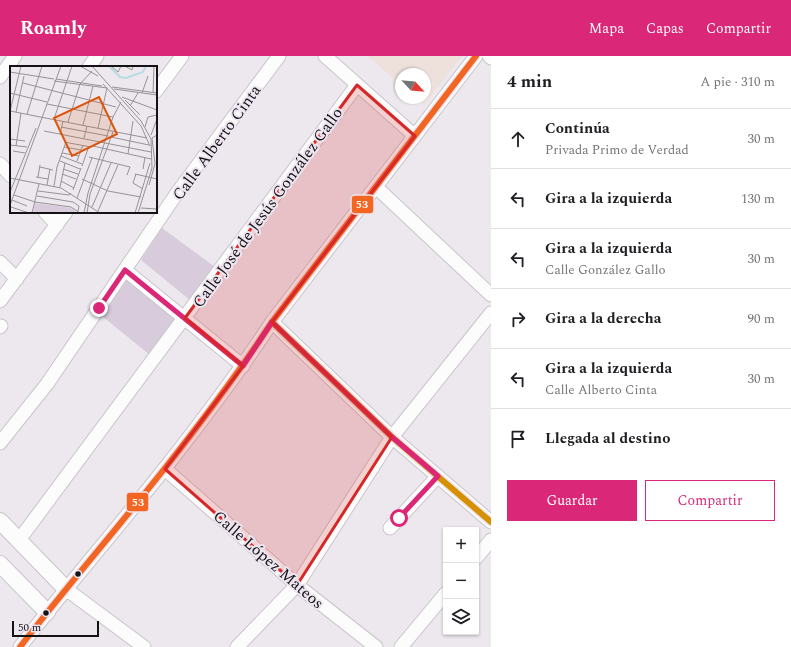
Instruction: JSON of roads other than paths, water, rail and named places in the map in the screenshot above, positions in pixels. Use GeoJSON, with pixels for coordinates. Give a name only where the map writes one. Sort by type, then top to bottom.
{"type":"FeatureCollection","features":[{"type":"Feature","properties":{"kind":"street"},"geometry":{"type":"LineString","coordinates":[[0,77],[15,56]]}},
{"type":"Feature","properties":{"kind":"street"},"geometry":{"type":"LineString","coordinates":[[90,66],[97,56]]}},
{"type":"Feature","properties":{"kind":"street","name":"Calle Alberto Cinta"},"geometry":{"type":"LineString","coordinates":[[0,443],[47,384],[177,193],[279,56]]}},
{"type":"Feature","properties":{"kind":"street"},"geometry":{"type":"LineString","coordinates":[[325,56],[415,136]]}},
{"type":"Feature","properties":{"kind":"street"},"geometry":{"type":"LineString","coordinates":[[20,647],[165,469],[243,366],[272,322],[476,56]]}},
{"type":"Feature","properties":{"kind":"street"},"geometry":{"type":"LineString","coordinates":[[157,90],[180,57]]}},
{"type":"Feature","properties":{"kind":"street","name":"Calle José de Jesús González Gallo"},"geometry":{"type":"LineString","coordinates":[[19,540],[357,85]]}},
{"type":"Feature","properties":{"kind":"street"},"geometry":{"type":"LineString","coordinates":[[0,164],[10,174]]}},
{"type":"Feature","properties":{"kind":"street"},"geometry":{"type":"LineString","coordinates":[[376,187],[491,296]]}},
{"type":"Feature","properties":{"kind":"street"},"geometry":{"type":"LineString","coordinates":[[46,213],[57,225]]}},
{"type":"Feature","properties":{"kind":"street"},"geometry":{"type":"LineString","coordinates":[[0,301],[65,213]]}},
{"type":"Feature","properties":{"kind":"street"},"geometry":{"type":"LineString","coordinates":[[0,262],[17,279]]}},
{"type":"Feature","properties":{"kind":"street"},"geometry":{"type":"LineString","coordinates":[[125,270],[243,366]]}},
{"type":"Feature","properties":{"kind":"street"},"geometry":{"type":"LineString","coordinates":[[237,647],[297,585],[392,437],[491,312]]}},
{"type":"Feature","properties":{"kind":"street"},"geometry":{"type":"LineString","coordinates":[[272,322],[392,437],[491,522]]}},
{"type":"Feature","properties":{"kind":"street","name":"Calle López Mateos"},"geometry":{"type":"LineString","coordinates":[[165,469],[297,585],[376,647]]}},
{"type":"Feature","properties":{"kind":"street"},"geometry":{"type":"LineString","coordinates":[[390,528],[438,476]]}},
{"type":"Feature","properties":{"kind":"street"},"geometry":{"type":"LineString","coordinates":[[0,521],[66,589],[144,647]]}},
{"type":"Feature","properties":{"kind":"street"},"geometry":{"type":"LineString","coordinates":[[479,554],[491,540]]}},
{"type":"Feature","properties":{"kind":"street"},"geometry":{"type":"LineString","coordinates":[[0,564],[47,612]]}},
{"type":"Feature","properties":{"kind":"street"},"geometry":{"type":"LineString","coordinates":[[401,647],[443,597]]}}]}
